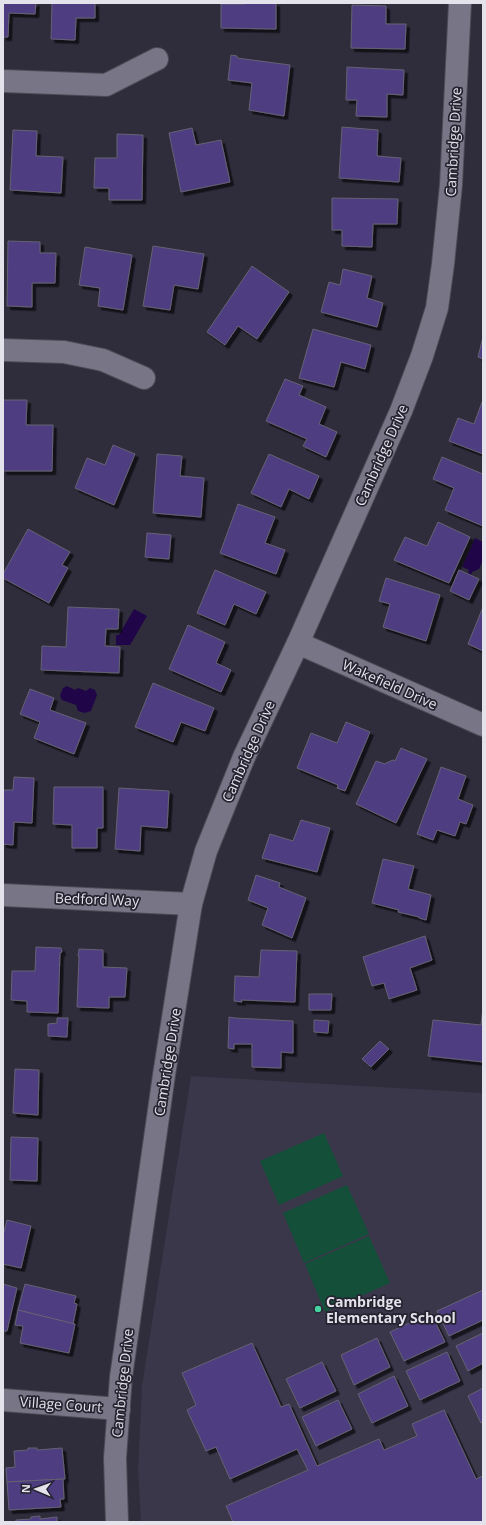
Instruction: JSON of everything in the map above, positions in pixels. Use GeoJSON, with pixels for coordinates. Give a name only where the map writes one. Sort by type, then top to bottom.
{"type":"FeatureCollection","features":[{"type":"Feature","properties":{"kind":"street","name":"Cambridge Drive"},"geometry":{"type":"LineString","coordinates":[[117,1522],[115,1458],[121,1377],[153,1152],[191,904],[206,851],[244,757],[298,643],[402,411],[422,356],[437,308],[444,264],[451,185],[460,3]]}},
{"type":"Feature","properties":{"kind":"street"},"geometry":{"type":"LineString","coordinates":[[3,81],[106,85],[157,59]]}},
{"type":"Feature","properties":{"kind":"street"},"geometry":{"type":"LineString","coordinates":[[3,350],[64,352],[103,360],[144,378]]}},
{"type":"Feature","properties":{"kind":"street","name":"Wakefield Drive"},"geometry":{"type":"LineString","coordinates":[[298,643],[483,724]]}},
{"type":"Feature","properties":{"kind":"street","name":"Bedford Way"},"geometry":{"type":"LineString","coordinates":[[3,895],[191,904]]}},
{"type":"Feature","properties":{"kind":"street","name":"Village Court"},"geometry":{"type":"LineString","coordinates":[[3,1400],[118,1409]]}},
{"type":"Feature","properties":{"kind":"shaded area"},"geometry":{"type":"Polygon","coordinates":[[[475,538],[483,542],[483,560],[479,569],[472,572],[471,575],[468,573],[469,570],[462,567],[475,538]]]}},
{"type":"Feature","properties":{"kind":"shaded area"},"geometry":{"type":"Polygon","coordinates":[[[134,609],[147,616],[130,645],[116,645],[116,635],[119,635],[134,609]]]}},
{"type":"Feature","properties":{"kind":"shaded area"},"geometry":{"type":"Polygon","coordinates":[[[67,686],[75,690],[78,688],[86,691],[90,688],[95,690],[97,695],[91,711],[85,713],[78,711],[76,705],[62,700],[60,696],[63,688],[67,686]]]}},
{"type":"Feature","properties":{"kind":"shaded area","name":"Cambridge Elementary School"},"geometry":{"type":"Polygon","coordinates":[[[191,1076],[483,1093],[483,1522],[141,1522],[138,1470],[142,1386],[191,1076]]]}},
{"type":"Feature","properties":{"kind":"green space"},"geometry":{"type":"Polygon","coordinates":[[[324,1133],[343,1176],[279,1205],[260,1161],[324,1133]]]}},
{"type":"Feature","properties":{"kind":"green space"},"geometry":{"type":"Polygon","coordinates":[[[347,1185],[369,1234],[304,1263],[283,1213],[347,1185]]]}},
{"type":"Feature","properties":{"kind":"green space"},"geometry":{"type":"Polygon","coordinates":[[[369,1236],[390,1283],[325,1312],[305,1264],[369,1236]]]}},
{"type":"Feature","properties":{"kind":"building"},"geometry":{"type":"Polygon","coordinates":[[[3,3],[36,3],[35,14],[9,13],[8,37],[3,37],[3,3]]]}},
{"type":"Feature","properties":{"kind":"building"},"geometry":{"type":"Polygon","coordinates":[[[52,3],[95,3],[95,18],[76,18],[75,40],[51,39],[52,3]]]}},
{"type":"Feature","properties":{"kind":"building"},"geometry":{"type":"Polygon","coordinates":[[[276,3],[276,29],[221,28],[221,4],[276,3]]]}},
{"type":"Feature","properties":{"kind":"building"},"geometry":{"type":"Polygon","coordinates":[[[352,5],[386,6],[386,24],[406,24],[405,49],[351,48],[352,5]]]}},
{"type":"Feature","properties":{"kind":"building"},"geometry":{"type":"Polygon","coordinates":[[[231,55],[237,56],[237,58],[290,65],[284,116],[249,110],[252,83],[228,80],[231,55]]]}},
{"type":"Feature","properties":{"kind":"building"},"geometry":{"type":"Polygon","coordinates":[[[347,67],[404,70],[403,95],[387,94],[387,117],[356,116],[357,100],[346,100],[347,67]]]}},
{"type":"Feature","properties":{"kind":"building"},"geometry":{"type":"Polygon","coordinates":[[[342,127],[378,130],[377,156],[401,158],[399,182],[339,178],[342,127]]]}},
{"type":"Feature","properties":{"kind":"building"},"geometry":{"type":"Polygon","coordinates":[[[192,128],[196,145],[221,140],[230,182],[181,192],[169,133],[192,128]]]}},
{"type":"Feature","properties":{"kind":"building"},"geometry":{"type":"Polygon","coordinates":[[[13,130],[37,131],[36,156],[63,157],[61,193],[10,190],[13,130]]]}},
{"type":"Feature","properties":{"kind":"building"},"geometry":{"type":"Polygon","coordinates":[[[117,134],[143,135],[142,200],[109,200],[109,188],[94,188],[95,158],[117,158],[117,134]]]}},
{"type":"Feature","properties":{"kind":"building"},"geometry":{"type":"Polygon","coordinates":[[[332,198],[398,199],[397,224],[373,224],[372,247],[342,246],[342,230],[332,230],[332,198]]]}},
{"type":"Feature","properties":{"kind":"building"},"geometry":{"type":"Polygon","coordinates":[[[8,241],[40,242],[40,253],[56,253],[55,283],[32,283],[32,307],[7,306],[8,241]]]}},
{"type":"Feature","properties":{"kind":"building"},"geometry":{"type":"Polygon","coordinates":[[[153,246],[204,254],[198,289],[174,285],[170,310],[143,306],[153,246]]]}},
{"type":"Feature","properties":{"kind":"building"},"geometry":{"type":"Polygon","coordinates":[[[85,247],[132,255],[123,310],[98,306],[100,288],[79,285],[85,247]]]}},
{"type":"Feature","properties":{"kind":"building"},"geometry":{"type":"Polygon","coordinates":[[[252,266],[289,292],[257,339],[238,326],[225,345],[207,332],[252,266]]]}},
{"type":"Feature","properties":{"kind":"building"},"geometry":{"type":"Polygon","coordinates":[[[343,269],[372,276],[367,298],[383,303],[377,327],[321,312],[329,282],[340,285],[343,269]]]}},
{"type":"Feature","properties":{"kind":"building"},"geometry":{"type":"Polygon","coordinates":[[[313,329],[371,345],[365,369],[341,362],[334,387],[299,378],[313,329]]]}},
{"type":"Feature","properties":{"kind":"building"},"geometry":{"type":"Polygon","coordinates":[[[483,337],[483,359],[478,357],[483,337]]]}},
{"type":"Feature","properties":{"kind":"building"},"geometry":{"type":"Polygon","coordinates":[[[285,379],[303,386],[299,395],[326,407],[319,424],[337,432],[326,457],[303,446],[307,439],[266,421],[285,379]]]}},
{"type":"Feature","properties":{"kind":"building"},"geometry":{"type":"Polygon","coordinates":[[[3,400],[27,400],[26,425],[53,425],[52,471],[3,471],[3,400]]]}},
{"type":"Feature","properties":{"kind":"building"},"geometry":{"type":"Polygon","coordinates":[[[482,402],[483,454],[449,441],[458,418],[474,424],[482,402]]]}},
{"type":"Feature","properties":{"kind":"building"},"geometry":{"type":"Polygon","coordinates":[[[113,445],[135,454],[114,505],[75,488],[87,458],[105,465],[113,445]]]}},
{"type":"Feature","properties":{"kind":"building"},"geometry":{"type":"Polygon","coordinates":[[[157,454],[182,456],[180,476],[204,478],[201,517],[153,513],[157,454]]]}},
{"type":"Feature","properties":{"kind":"building"},"geometry":{"type":"Polygon","coordinates":[[[269,454],[319,476],[309,499],[289,489],[281,507],[251,493],[269,454]]]}},
{"type":"Feature","properties":{"kind":"building"},"geometry":{"type":"Polygon","coordinates":[[[442,457],[483,474],[483,526],[445,510],[454,488],[433,479],[442,457]]]}},
{"type":"Feature","properties":{"kind":"building"},"geometry":{"type":"Polygon","coordinates":[[[238,504],[275,517],[265,543],[285,550],[276,574],[220,553],[238,504]]]}},
{"type":"Feature","properties":{"kind":"building"},"geometry":{"type":"Polygon","coordinates":[[[438,522],[470,537],[449,583],[394,560],[405,537],[427,546],[438,522]]]}},
{"type":"Feature","properties":{"kind":"building"},"geometry":{"type":"Polygon","coordinates":[[[28,529],[70,552],[62,565],[68,568],[49,603],[3,578],[3,574],[28,529]]]}},
{"type":"Feature","properties":{"kind":"building"},"geometry":{"type":"Polygon","coordinates":[[[147,533],[171,535],[169,559],[145,557],[147,533]]]}},
{"type":"Feature","properties":{"kind":"building"},"geometry":{"type":"Polygon","coordinates":[[[215,570],[266,592],[256,614],[234,604],[225,625],[197,613],[215,570]]]}},
{"type":"Feature","properties":{"kind":"building"},"geometry":{"type":"Polygon","coordinates":[[[459,570],[479,579],[469,600],[450,591],[459,570]]]}},
{"type":"Feature","properties":{"kind":"building"},"geometry":{"type":"Polygon","coordinates":[[[386,578],[440,595],[426,641],[383,627],[390,604],[379,601],[386,578]]]}},
{"type":"Feature","properties":{"kind":"building"},"geometry":{"type":"Polygon","coordinates":[[[68,607],[119,609],[118,629],[106,629],[105,646],[120,647],[119,673],[41,670],[42,646],[66,647],[68,607]]]}},
{"type":"Feature","properties":{"kind":"building"},"geometry":{"type":"Polygon","coordinates":[[[483,607],[483,651],[468,644],[483,607]]]}},
{"type":"Feature","properties":{"kind":"building"},"geometry":{"type":"Polygon","coordinates":[[[188,625],[225,642],[216,663],[231,670],[221,692],[169,669],[188,625]]]}},
{"type":"Feature","properties":{"kind":"building"},"geometry":{"type":"Polygon","coordinates":[[[153,683],[214,708],[205,731],[181,722],[173,742],[135,727],[153,683]]]}},
{"type":"Feature","properties":{"kind":"building"},"geometry":{"type":"Polygon","coordinates":[[[30,689],[54,698],[50,710],[86,723],[74,754],[34,738],[40,722],[20,714],[30,689]]]}},
{"type":"Feature","properties":{"kind":"building"},"geometry":{"type":"Polygon","coordinates":[[[346,722],[370,732],[345,791],[337,788],[338,785],[297,768],[311,733],[337,743],[346,722]]]}},
{"type":"Feature","properties":{"kind":"building"},"geometry":{"type":"Polygon","coordinates":[[[401,748],[427,759],[396,823],[356,804],[376,761],[385,764],[393,760],[395,761],[401,748]]]}},
{"type":"Feature","properties":{"kind":"building"},"geometry":{"type":"Polygon","coordinates":[[[441,767],[466,776],[458,799],[473,805],[466,824],[460,822],[455,836],[437,830],[433,840],[417,834],[441,767]]]}},
{"type":"Feature","properties":{"kind":"building"},"geometry":{"type":"Polygon","coordinates":[[[14,777],[34,778],[32,823],[14,822],[13,845],[3,844],[3,790],[13,790],[14,777]]]}},
{"type":"Feature","properties":{"kind":"building"},"geometry":{"type":"Polygon","coordinates":[[[54,787],[103,787],[103,828],[97,828],[97,848],[72,848],[72,825],[53,824],[54,787]]]}},
{"type":"Feature","properties":{"kind":"building"},"geometry":{"type":"Polygon","coordinates":[[[119,788],[169,791],[167,828],[141,826],[140,851],[115,849],[119,788]]]}},
{"type":"Feature","properties":{"kind":"building"},"geometry":{"type":"Polygon","coordinates":[[[301,820],[330,828],[317,872],[262,858],[270,834],[293,841],[301,820]]]}},
{"type":"Feature","properties":{"kind":"building"},"geometry":{"type":"Polygon","coordinates":[[[383,859],[414,866],[408,889],[431,895],[426,920],[398,912],[399,910],[372,903],[383,859]]]}},
{"type":"Feature","properties":{"kind":"building"},"geometry":{"type":"Polygon","coordinates":[[[256,875],[280,883],[279,887],[306,898],[292,938],[262,925],[268,908],[248,900],[256,875]]]}},
{"type":"Feature","properties":{"kind":"building"},"geometry":{"type":"Polygon","coordinates":[[[425,936],[432,960],[410,968],[417,990],[389,999],[384,983],[372,986],[363,957],[425,936]]]}},
{"type":"Feature","properties":{"kind":"building"},"geometry":{"type":"Polygon","coordinates":[[[36,947],[61,948],[58,1013],[27,1012],[27,1001],[11,1000],[12,971],[35,971],[36,947]]]}},
{"type":"Feature","properties":{"kind":"building"},"geometry":{"type":"Polygon","coordinates":[[[79,949],[103,950],[103,967],[127,968],[125,997],[109,997],[109,1008],[77,1007],[79,949]]]}},
{"type":"Feature","properties":{"kind":"building"},"geometry":{"type":"Polygon","coordinates":[[[261,950],[297,951],[295,1002],[234,1001],[235,976],[259,977],[261,950]]]}},
{"type":"Feature","properties":{"kind":"building"},"geometry":{"type":"Polygon","coordinates":[[[309,994],[332,994],[331,1010],[309,1010],[309,994]]]}},
{"type":"Feature","properties":{"kind":"building"},"geometry":{"type":"Polygon","coordinates":[[[483,1008],[483,1062],[428,1056],[433,1020],[481,1025],[483,1008]]]}},
{"type":"Feature","properties":{"kind":"building"},"geometry":{"type":"Polygon","coordinates":[[[229,1017],[293,1021],[293,1053],[281,1052],[281,1068],[252,1067],[252,1044],[234,1044],[234,1049],[228,1048],[229,1017]]]}},
{"type":"Feature","properties":{"kind":"building"},"geometry":{"type":"Polygon","coordinates":[[[57,1018],[68,1018],[67,1037],[48,1036],[48,1024],[57,1023],[57,1018]]]}},
{"type":"Feature","properties":{"kind":"building"},"geometry":{"type":"Polygon","coordinates":[[[314,1020],[329,1021],[328,1033],[314,1032],[314,1020]]]}},
{"type":"Feature","properties":{"kind":"building"},"geometry":{"type":"Polygon","coordinates":[[[380,1041],[389,1049],[371,1067],[362,1059],[380,1041]]]}},
{"type":"Feature","properties":{"kind":"building"},"geometry":{"type":"Polygon","coordinates":[[[15,1069],[39,1070],[38,1115],[13,1113],[15,1069]]]}},
{"type":"Feature","properties":{"kind":"building"},"geometry":{"type":"Polygon","coordinates":[[[11,1137],[38,1138],[37,1181],[10,1180],[11,1137]]]}},
{"type":"Feature","properties":{"kind":"building"},"geometry":{"type":"Polygon","coordinates":[[[7,1220],[31,1226],[21,1268],[3,1264],[3,1236],[7,1220]]]}},
{"type":"Feature","properties":{"kind":"building"},"geometry":{"type":"Polygon","coordinates":[[[3,1284],[17,1288],[7,1331],[3,1331],[3,1284]]]}},
{"type":"Feature","properties":{"kind":"building"},"geometry":{"type":"Polygon","coordinates":[[[25,1284],[76,1296],[74,1303],[77,1304],[73,1324],[18,1310],[25,1284]]]}},
{"type":"Feature","properties":{"kind":"building"},"geometry":{"type":"Polygon","coordinates":[[[483,1290],[483,1320],[449,1336],[437,1311],[483,1290]]]}},
{"type":"Feature","properties":{"kind":"building"},"geometry":{"type":"Polygon","coordinates":[[[18,1310],[75,1324],[69,1353],[20,1343],[23,1326],[15,1325],[18,1310]]]}},
{"type":"Feature","properties":{"kind":"building"},"geometry":{"type":"Polygon","coordinates":[[[431,1313],[445,1342],[404,1361],[390,1332],[431,1313]]]}},
{"type":"Feature","properties":{"kind":"building"},"geometry":{"type":"Polygon","coordinates":[[[483,1333],[483,1363],[468,1371],[456,1346],[483,1333]]]}},
{"type":"Feature","properties":{"kind":"building"},"geometry":{"type":"Polygon","coordinates":[[[377,1338],[390,1367],[354,1385],[341,1355],[377,1338]]]}},
{"type":"Feature","properties":{"kind":"building"},"geometry":{"type":"Polygon","coordinates":[[[252,1343],[281,1407],[289,1404],[317,1466],[379,1439],[384,1450],[417,1436],[412,1424],[444,1410],[476,1479],[483,1476],[483,1522],[233,1522],[226,1506],[308,1470],[297,1449],[230,1479],[216,1447],[206,1451],[187,1410],[196,1405],[182,1373],[252,1343]]]}},
{"type":"Feature","properties":{"kind":"building"},"geometry":{"type":"Polygon","coordinates":[[[447,1352],[460,1381],[420,1400],[406,1371],[447,1352]]]}},
{"type":"Feature","properties":{"kind":"building"},"geometry":{"type":"Polygon","coordinates":[[[322,1362],[336,1391],[300,1408],[286,1379],[322,1362]]]}},
{"type":"Feature","properties":{"kind":"building"},"geometry":{"type":"Polygon","coordinates":[[[394,1376],[408,1406],[372,1423],[358,1394],[394,1376]]]}},
{"type":"Feature","properties":{"kind":"building"},"geometry":{"type":"Polygon","coordinates":[[[483,1388],[483,1422],[481,1423],[468,1396],[483,1388]]]}},
{"type":"Feature","properties":{"kind":"building"},"geometry":{"type":"Polygon","coordinates":[[[338,1400],[352,1429],[316,1446],[302,1417],[338,1400]]]}},
{"type":"Feature","properties":{"kind":"building"},"geometry":{"type":"Polygon","coordinates":[[[28,1448],[37,1448],[37,1450],[62,1448],[65,1479],[7,1482],[6,1468],[15,1467],[14,1451],[28,1450],[28,1448]]]}},
{"type":"Feature","properties":{"kind":"building"},"geometry":{"type":"Polygon","coordinates":[[[63,1479],[64,1499],[60,1499],[61,1507],[9,1510],[7,1482],[63,1479]]]}},
{"type":"Feature","properties":{"kind":"building"},"geometry":{"type":"Polygon","coordinates":[[[40,1516],[40,1519],[57,1517],[57,1522],[16,1522],[16,1520],[31,1519],[31,1517],[40,1516]]]}},
{"type":"Feature","properties":{"kind":"place","name":"Cambridge Elementary School"},"geometry":{"type":"Point","coordinates":[318,1309]}}]}
